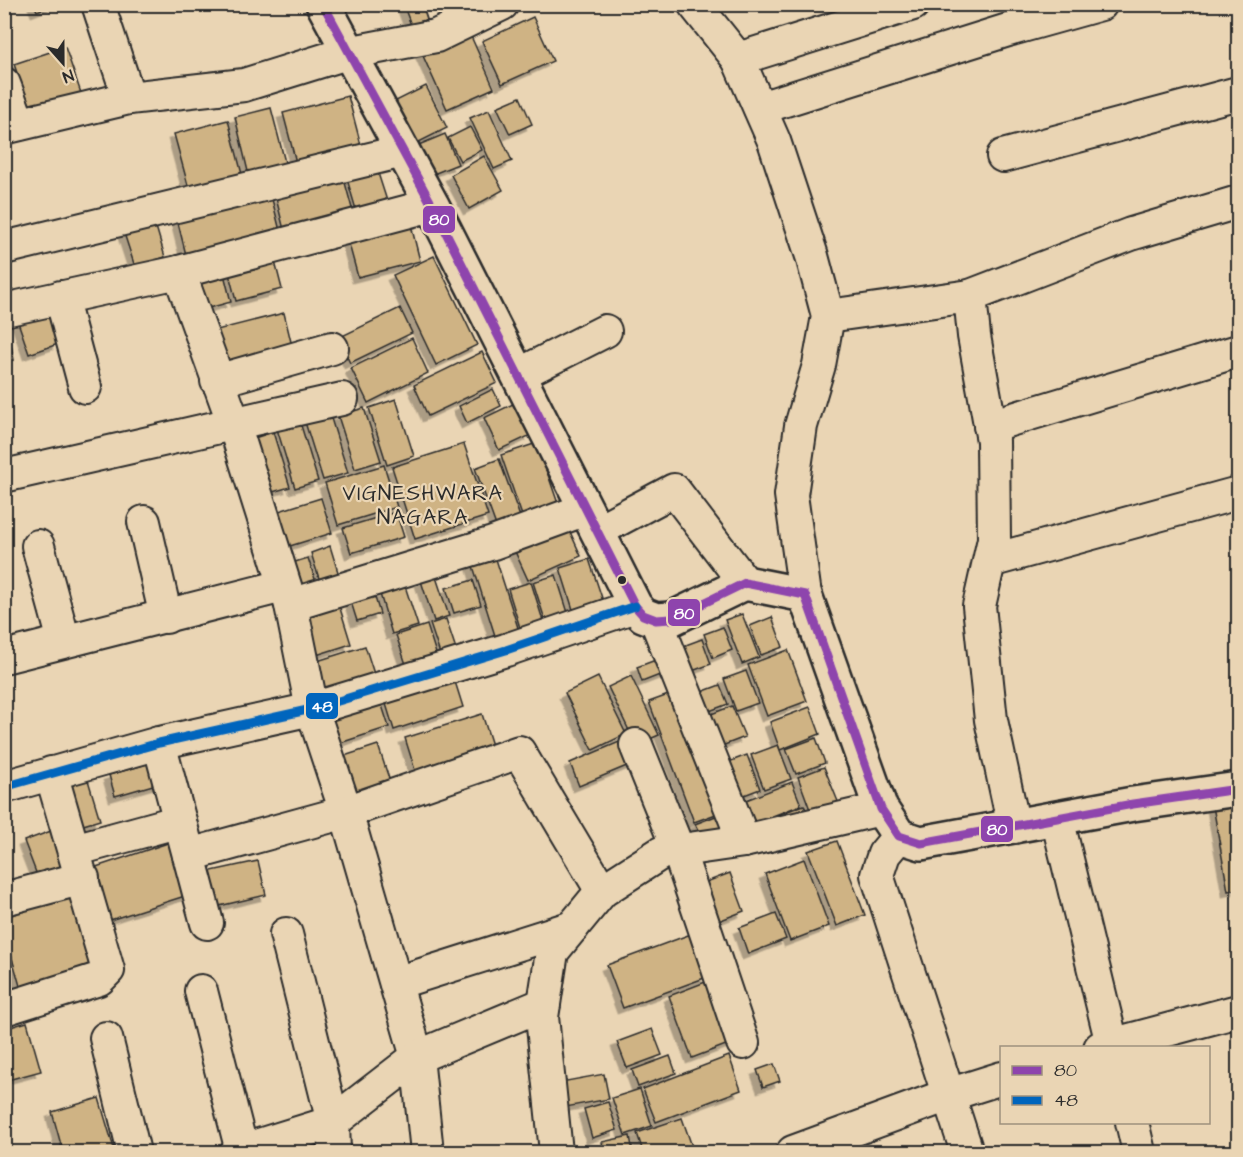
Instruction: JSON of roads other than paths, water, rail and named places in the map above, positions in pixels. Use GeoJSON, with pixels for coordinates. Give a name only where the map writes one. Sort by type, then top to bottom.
{"type":"FeatureCollection","features":[{"type":"Feature","properties":{"kind":"main road"},"geometry":{"type":"LineString","coordinates":[[323,4],[347,53],[432,205],[591,520],[646,613],[671,619],[745,583],[806,595],[881,808],[899,836],[921,843],[1133,804],[1239,789]]}},
{"type":"Feature","properties":{"kind":"street"},"geometry":{"type":"LineString","coordinates":[[98,4],[129,98]]}},
{"type":"Feature","properties":{"kind":"street"},"geometry":{"type":"LineString","coordinates":[[4,84],[12,126],[129,98],[244,85],[347,53],[436,36],[502,4]]}},
{"type":"Feature","properties":{"kind":"street"},"geometry":{"type":"LineString","coordinates":[[693,4],[738,59],[760,108],[774,141],[812,256],[828,315],[819,365],[801,426],[791,495],[806,595]]}},
{"type":"Feature","properties":{"kind":"street"},"geometry":{"type":"LineString","coordinates":[[738,59],[913,4]]}},
{"type":"Feature","properties":{"kind":"street"},"geometry":{"type":"LineString","coordinates":[[760,108],[1008,30],[1101,4]]}},
{"type":"Feature","properties":{"kind":"street"},"geometry":{"type":"LineString","coordinates":[[1003,156],[1239,93]]}},
{"type":"Feature","properties":{"kind":"street"},"geometry":{"type":"LineString","coordinates":[[4,248],[403,151]]}},
{"type":"Feature","properties":{"kind":"street"},"geometry":{"type":"LineString","coordinates":[[828,315],[970,296],[1131,234],[1239,202]]}},
{"type":"Feature","properties":{"kind":"street"},"geometry":{"type":"LineString","coordinates":[[4,310],[179,272],[432,205]]}},
{"type":"Feature","properties":{"kind":"street"},"geometry":{"type":"LineString","coordinates":[[179,272],[234,424],[287,595],[312,709],[346,812],[417,1057],[427,1152]]}},
{"type":"Feature","properties":{"kind":"street"},"geometry":{"type":"LineString","coordinates":[[970,296],[974,336],[993,441],[994,539],[979,606],[991,720],[1014,827]]}},
{"type":"Feature","properties":{"kind":"street"},"geometry":{"type":"LineString","coordinates":[[62,297],[85,387]]}},
{"type":"Feature","properties":{"kind":"street"},"geometry":{"type":"LineString","coordinates":[[518,375],[605,331]]}},
{"type":"Feature","properties":{"kind":"street"},"geometry":{"type":"LineString","coordinates":[[217,381],[332,348]]}},
{"type":"Feature","properties":{"kind":"street"},"geometry":{"type":"LineString","coordinates":[[990,426],[1239,351]]}},
{"type":"Feature","properties":{"kind":"street"},"geometry":{"type":"LineString","coordinates":[[4,476],[342,399]]}},
{"type":"Feature","properties":{"kind":"street"},"geometry":{"type":"LineString","coordinates":[[4,657],[166,617],[287,595],[591,520],[674,490],[745,583]]}},
{"type":"Feature","properties":{"kind":"street"},"geometry":{"type":"LineString","coordinates":[[990,561],[1239,493]]}},
{"type":"Feature","properties":{"kind":"street"},"geometry":{"type":"LineString","coordinates":[[144,522],[166,617]]}},
{"type":"Feature","properties":{"kind":"street"},"geometry":{"type":"LineString","coordinates":[[38,546],[64,641]]}},
{"type":"Feature","properties":{"kind":"street"},"geometry":{"type":"LineString","coordinates":[[4,787],[159,743],[312,709],[506,650],[646,613],[744,841]]}},
{"type":"Feature","properties":{"kind":"street"},"geometry":{"type":"LineString","coordinates":[[159,743],[207,923]]}},
{"type":"Feature","properties":{"kind":"street"},"geometry":{"type":"LineString","coordinates":[[636,746],[678,849],[743,1043]]}},
{"type":"Feature","properties":{"kind":"street"},"geometry":{"type":"LineString","coordinates":[[189,855],[346,812],[519,752],[602,891]]}},
{"type":"Feature","properties":{"kind":"street"},"geometry":{"type":"LineString","coordinates":[[4,1009],[99,979],[108,970],[51,773]]}},
{"type":"Feature","properties":{"kind":"street"},"geometry":{"type":"LineString","coordinates":[[556,1152],[542,1017],[552,952],[602,891],[661,853],[744,841],[881,808]]}},
{"type":"Feature","properties":{"kind":"street"},"geometry":{"type":"LineString","coordinates":[[1057,818],[1109,1046],[1239,1011]]}},
{"type":"Feature","properties":{"kind":"street"},"geometry":{"type":"LineString","coordinates":[[4,899],[180,821]]}},
{"type":"Feature","properties":{"kind":"street"},"geometry":{"type":"LineString","coordinates":[[899,836],[884,855],[877,875],[967,1152]]}},
{"type":"Feature","properties":{"kind":"street"},"geometry":{"type":"LineString","coordinates":[[396,983],[573,927]]}},
{"type":"Feature","properties":{"kind":"street"},"geometry":{"type":"LineString","coordinates":[[286,934],[333,1122],[334,1152]]}},
{"type":"Feature","properties":{"kind":"street"},"geometry":{"type":"LineString","coordinates":[[201,991],[239,1152],[333,1122],[417,1057],[544,1004]]}},
{"type":"Feature","properties":{"kind":"street"},"geometry":{"type":"LineString","coordinates":[[106,1038],[134,1152]]}},
{"type":"Feature","properties":{"kind":"street"},"geometry":{"type":"LineString","coordinates":[[793,1152],[948,1095],[1000,1079]]}},
{"type":"Feature","properties":{"kind":"street"},"geometry":{"type":"LineString","coordinates":[[1132,1124],[1139,1152]]}},
{"type":"Feature","properties":{"kind":"district","name":"VIGNESHWARA NAGARA"},"geometry":{"type":"Point","coordinates":[423,505]}}]}
